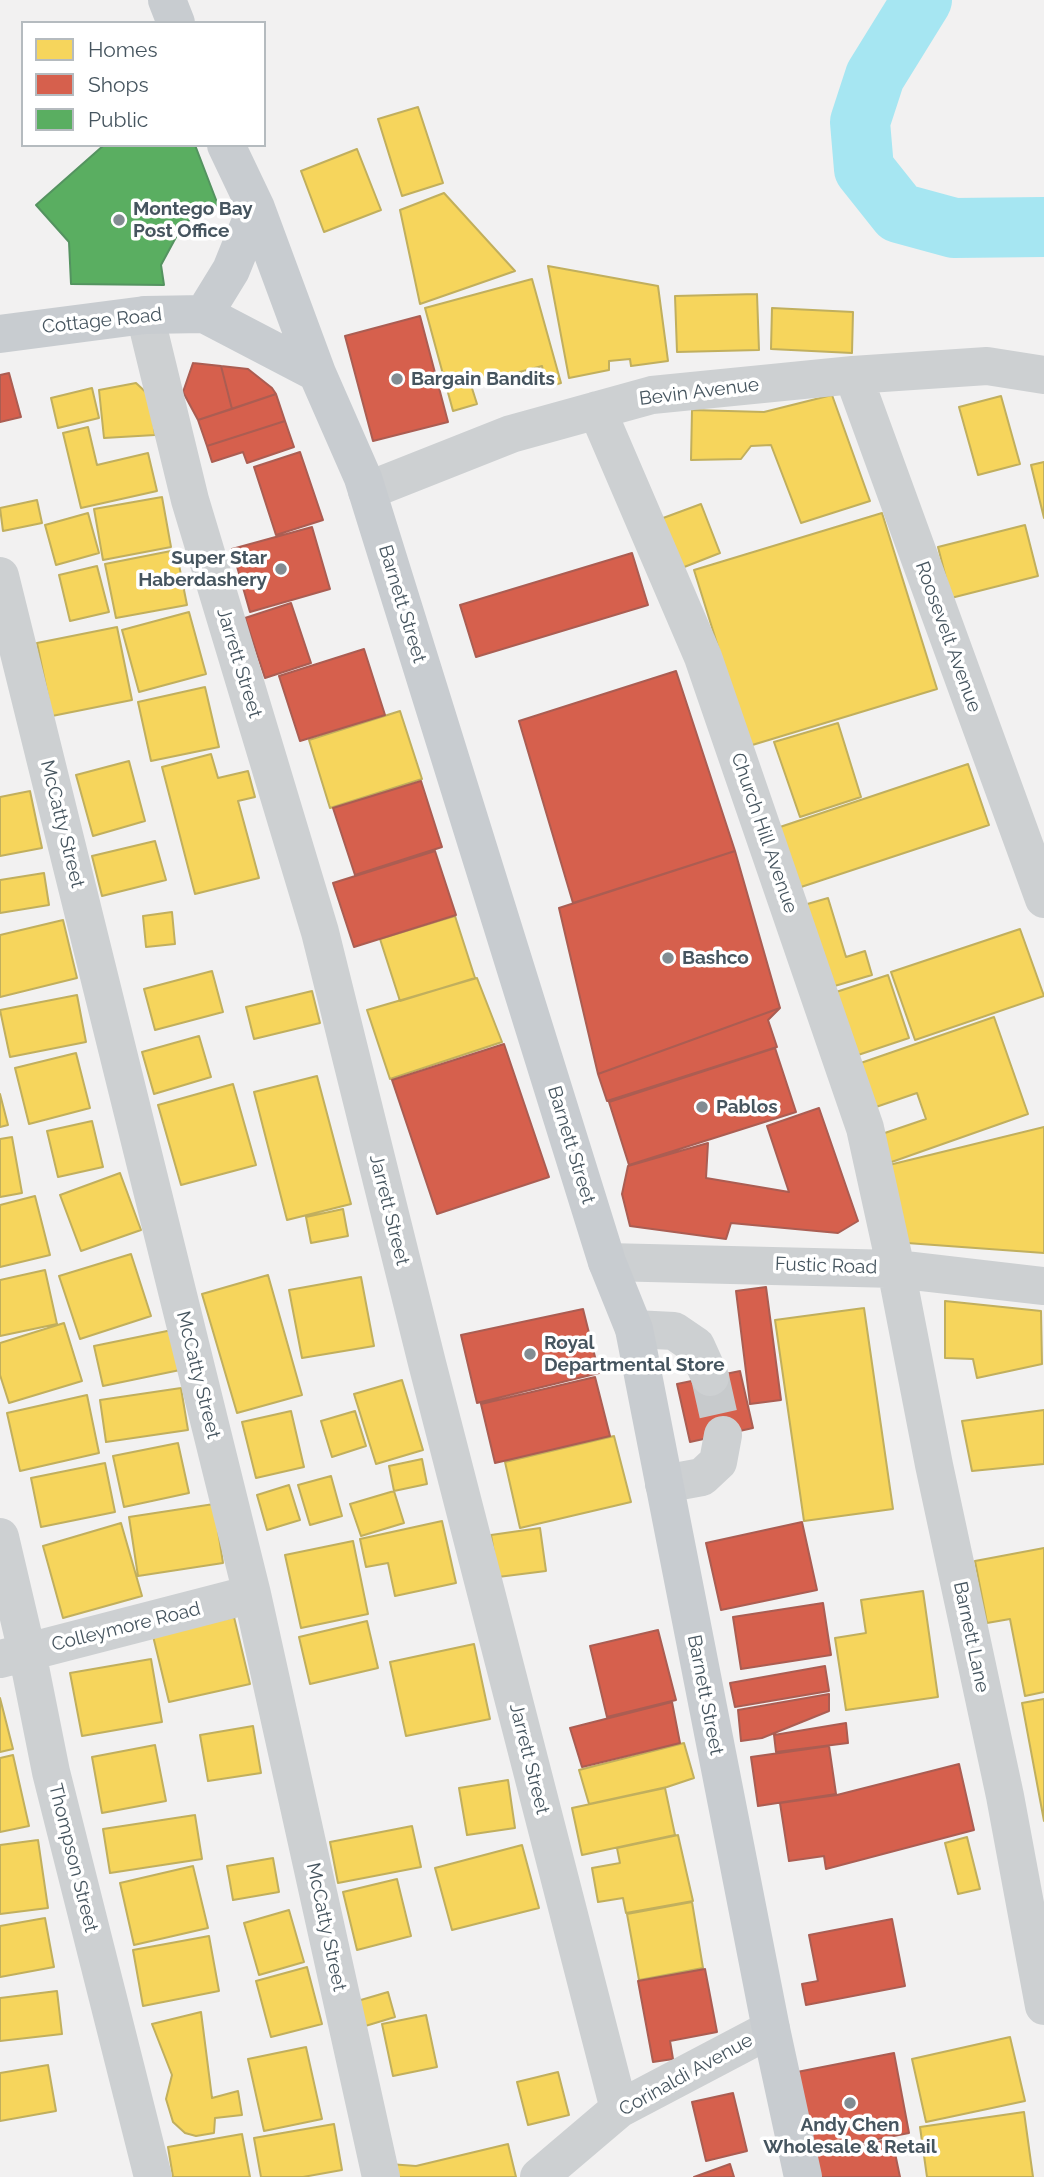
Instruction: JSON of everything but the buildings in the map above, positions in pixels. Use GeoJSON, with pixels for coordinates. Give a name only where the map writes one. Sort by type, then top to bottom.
{"type":"FeatureCollection","features":[{"type":"Feature","properties":{"kind":"main road"},"geometry":{"type":"LineString","coordinates":[[167,0],[175,21]]}},
{"type":"Feature","properties":{"kind":"main road","name":"Barnett Street"},"geometry":{"type":"LineString","coordinates":[[227,147],[256,208],[317,373],[367,491],[607,1262],[634,1329],[771,2029],[803,2177]]}},
{"type":"Feature","properties":{"kind":"main road"},"geometry":{"type":"LineString","coordinates":[[204,314],[231,270],[256,208]]}},
{"type":"Feature","properties":{"kind":"main road","name":"Cottage Road"},"geometry":{"type":"LineString","coordinates":[[0,334],[145,315],[204,314],[317,373]]}},
{"type":"Feature","properties":{"kind":"street","name":"Jarrett Street"},"geometry":{"type":"LineString","coordinates":[[145,315],[190,500],[320,932],[427,1363],[619,2109]]}},
{"type":"Feature","properties":{"kind":"street","name":"Bevin Avenue"},"geometry":{"type":"LineString","coordinates":[[367,491],[511,434],[652,395],[852,375],[987,366],[1044,375]]}},
{"type":"Feature","properties":{"kind":"street","name":"Roosevelt Avenue"},"geometry":{"type":"LineString","coordinates":[[852,375],[1044,899]]}},
{"type":"Feature","properties":{"kind":"street","name":"Church Hill Avenue"},"geometry":{"type":"LineString","coordinates":[[597,410],[703,657],[865,1128],[896,1269]]}},
{"type":"Feature","properties":{"kind":"street","name":"McCatty Street"},"geometry":{"type":"LineString","coordinates":[[0,576],[252,1594],[381,2177]]}},
{"type":"Feature","properties":{"kind":"street","name":"Fustic Road"},"geometry":{"type":"LineString","coordinates":[[607,1262],[896,1269],[1044,1286]]}},
{"type":"Feature","properties":{"kind":"street","name":"Barnett Lane"},"geometry":{"type":"LineString","coordinates":[[896,1269],[934,1465],[1005,1796],[1044,2006]]}},
{"type":"Feature","properties":{"kind":"street"},"geometry":{"type":"LineString","coordinates":[[634,1329],[674,1331],[696,1346],[710,1377]]}},
{"type":"Feature","properties":{"kind":"street"},"geometry":{"type":"LineString","coordinates":[[664,1484],[702,1477],[718,1462],[723,1435]]}},
{"type":"Feature","properties":{"kind":"street","name":"Thompson Street"},"geometry":{"type":"LineString","coordinates":[[0,1537],[14,1655],[51,1772],[153,2177]]}},
{"type":"Feature","properties":{"kind":"street","name":"Colleymore Road"},"geometry":{"type":"LineString","coordinates":[[14,1655],[252,1594]]}},
{"type":"Feature","properties":{"kind":"street","name":"Corinaldi Avenue"},"geometry":{"type":"LineString","coordinates":[[539,2177],[619,2109],[771,2029]]}},
{"type":"Feature","properties":{"kind":"waterway"},"geometry":{"type":"LineString","coordinates":[[922,0],[875,76],[860,122],[864,169],[899,213],[954,228],[1044,227]]}},
{"type":"Feature","properties":{"kind":"tunnel"},"geometry":{"type":"LineString","coordinates":[[710,1377],[723,1435]]}},
{"type":"Feature","properties":{"kind":"place","name":"Montego Bay Post Office"},"geometry":{"type":"Point","coordinates":[119,220]}},
{"type":"Feature","properties":{"kind":"place","name":"Bargain Bandits"},"geometry":{"type":"Point","coordinates":[397,379]}},
{"type":"Feature","properties":{"kind":"place","name":"Super Star Haberdashery"},"geometry":{"type":"Point","coordinates":[281,569]}},
{"type":"Feature","properties":{"kind":"place","name":"Bashco"},"geometry":{"type":"Point","coordinates":[668,958]}},
{"type":"Feature","properties":{"kind":"place","name":"Pablos"},"geometry":{"type":"Point","coordinates":[702,1107]}},
{"type":"Feature","properties":{"kind":"place","name":"Royal Departmental Store"},"geometry":{"type":"Point","coordinates":[530,1354]}},
{"type":"Feature","properties":{"kind":"place","name":"Andy Chen Wholesale & Retail"},"geometry":{"type":"Point","coordinates":[850,2103]}}]}
